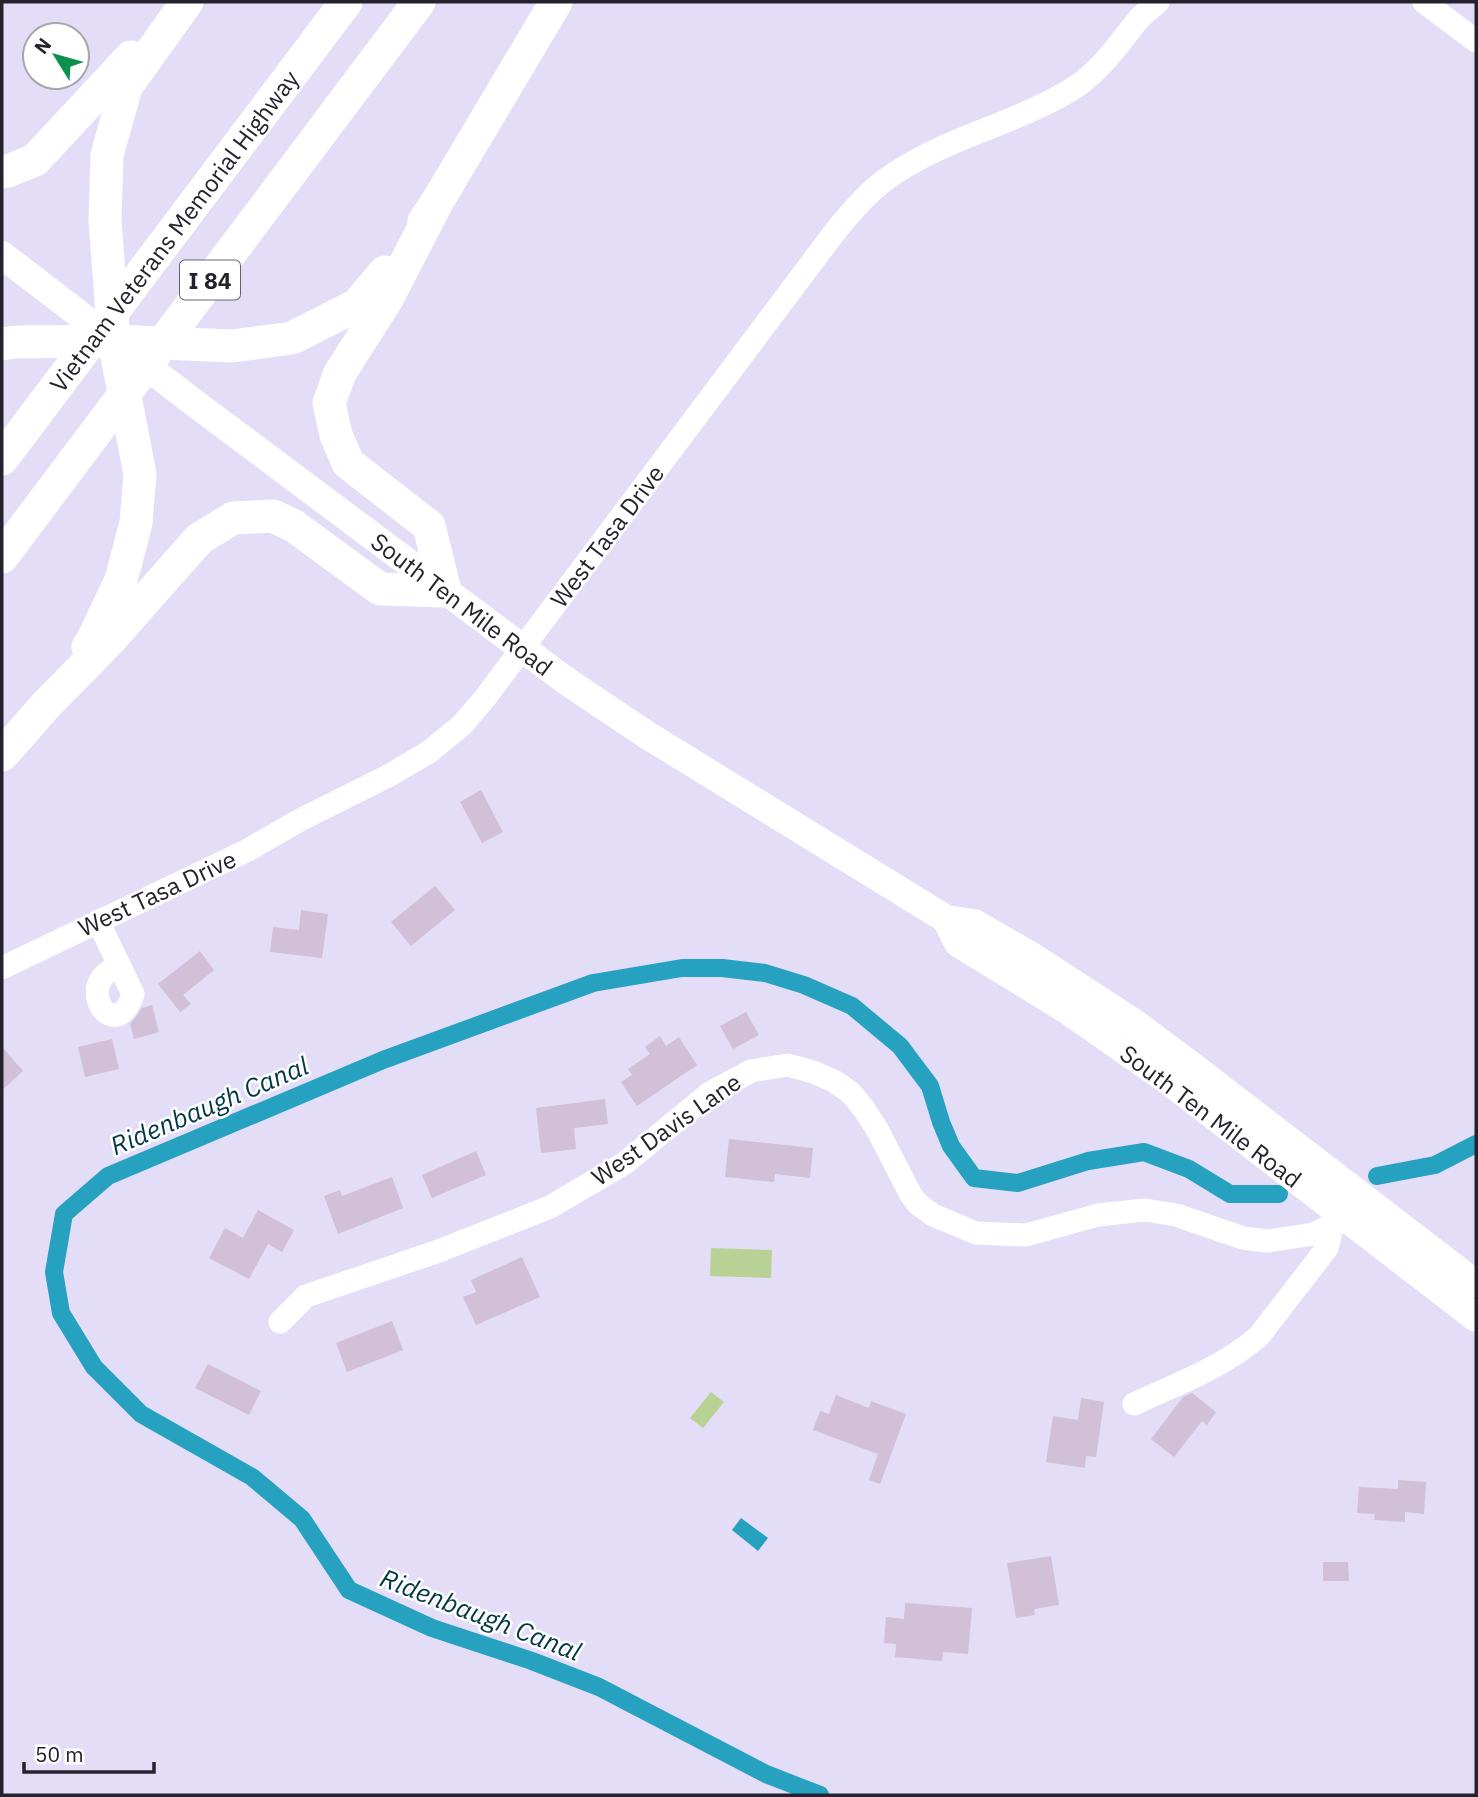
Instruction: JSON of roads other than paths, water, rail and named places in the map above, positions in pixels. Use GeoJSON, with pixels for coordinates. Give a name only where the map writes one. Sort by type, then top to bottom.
{"type":"FeatureCollection","features":[{"type":"Feature","properties":{"kind":"highway"},"geometry":{"type":"LineString","coordinates":[[2,172],[35,160],[185,2]]}},
{"type":"Feature","properties":{"kind":"highway"},"geometry":{"type":"LineString","coordinates":[[47,704],[93,639],[121,580],[136,523],[140,474],[114,341],[105,220],[107,155],[126,87],[185,2]]}},
{"type":"Feature","properties":{"kind":"highway","name":"Vietnam Veterans Memorial Highway"},"geometry":{"type":"LineString","coordinates":[[2,459],[346,2]]}},
{"type":"Feature","properties":{"kind":"highway","name":"I 84"},"geometry":{"type":"LineString","coordinates":[[2,557],[419,2]]}},
{"type":"Feature","properties":{"kind":"highway"},"geometry":{"type":"LineString","coordinates":[[2,755],[108,642],[199,539],[233,518],[273,516],[294,526],[380,589],[445,591],[429,526],[348,463],[335,435],[330,404],[340,373],[387,299],[437,202],[556,2]]}},
{"type":"Feature","properties":{"kind":"highway"},"geometry":{"type":"LineString","coordinates":[[8,343],[114,341],[232,346],[292,338],[357,304],[396,258],[437,202]]}},
{"type":"Feature","properties":{"kind":"main road","name":"South Ten Mile Road"},"geometry":{"type":"LineString","coordinates":[[2,255],[197,405],[565,680],[647,735],[946,919],[974,923],[1034,957],[1133,1022],[1183,1059],[1476,1318]]}},
{"type":"Feature","properties":{"kind":"main road","name":"South Ten Mile Road"},"geometry":{"type":"LineString","coordinates":[[946,919],[958,943],[1116,1043],[1286,1172],[1322,1183]]}},
{"type":"Feature","properties":{"kind":"main road","name":"South Ten Mile Road"},"geometry":{"type":"LineString","coordinates":[[1351,1208],[1476,1284]]}},
{"type":"Feature","properties":{"kind":"street","name":"West Tasa Drive"},"geometry":{"type":"LineString","coordinates":[[2,968],[248,850],[300,820],[388,776],[429,752],[462,725],[856,206],[885,180],[926,155],[1042,105],[1078,86],[1100,67],[1142,10],[1158,2]]}},
{"type":"Feature","properties":{"kind":"street"},"geometry":{"type":"LineString","coordinates":[[1424,2],[1476,41]]}},
{"type":"Feature","properties":{"kind":"street"},"geometry":{"type":"LineString","coordinates":[[98,921],[119,964]]}},
{"type":"Feature","properties":{"kind":"street","name":"West Davis Lane"},"geometry":{"type":"LineString","coordinates":[[280,1322],[306,1296],[436,1252],[550,1207],[625,1163],[710,1093],[751,1071],[788,1065],[834,1081],[851,1093],[877,1129],[918,1204],[933,1215],[976,1233],[1026,1235],[1098,1215],[1145,1210],[1176,1215],[1243,1238],[1267,1241],[1314,1234],[1351,1208]]}},
{"type":"Feature","properties":{"kind":"street"},"geometry":{"type":"LineString","coordinates":[[1134,1404],[1224,1362],[1246,1348],[1278,1313],[1326,1248],[1351,1208]]}},
{"type":"Feature","properties":{"kind":"water"},"geometry":{"type":"Polygon","coordinates":[[[741,1518],[768,1538],[758,1551],[732,1530],[741,1518]]]}},
{"type":"Feature","properties":{"kind":"waterway","name":"Ridenbaugh Canal"},"geometry":{"type":"LineString","coordinates":[[820,1795],[766,1774],[599,1687],[532,1661],[432,1628],[349,1590],[302,1519],[252,1477],[141,1414],[94,1367],[61,1313],[54,1272],[64,1214],[108,1176],[383,1060],[593,983],[682,968],[722,968],[765,973],[804,985],[852,1006],[900,1046],[930,1086],[951,1146],[974,1178],[1018,1183],[1088,1161],[1144,1152],[1189,1169],[1230,1194],[1279,1194]]}},
{"type":"Feature","properties":{"kind":"waterway","name":"Ridenbaugh Canal"},"geometry":{"type":"LineString","coordinates":[[1377,1176],[1435,1165],[1476,1144]]}}]}
